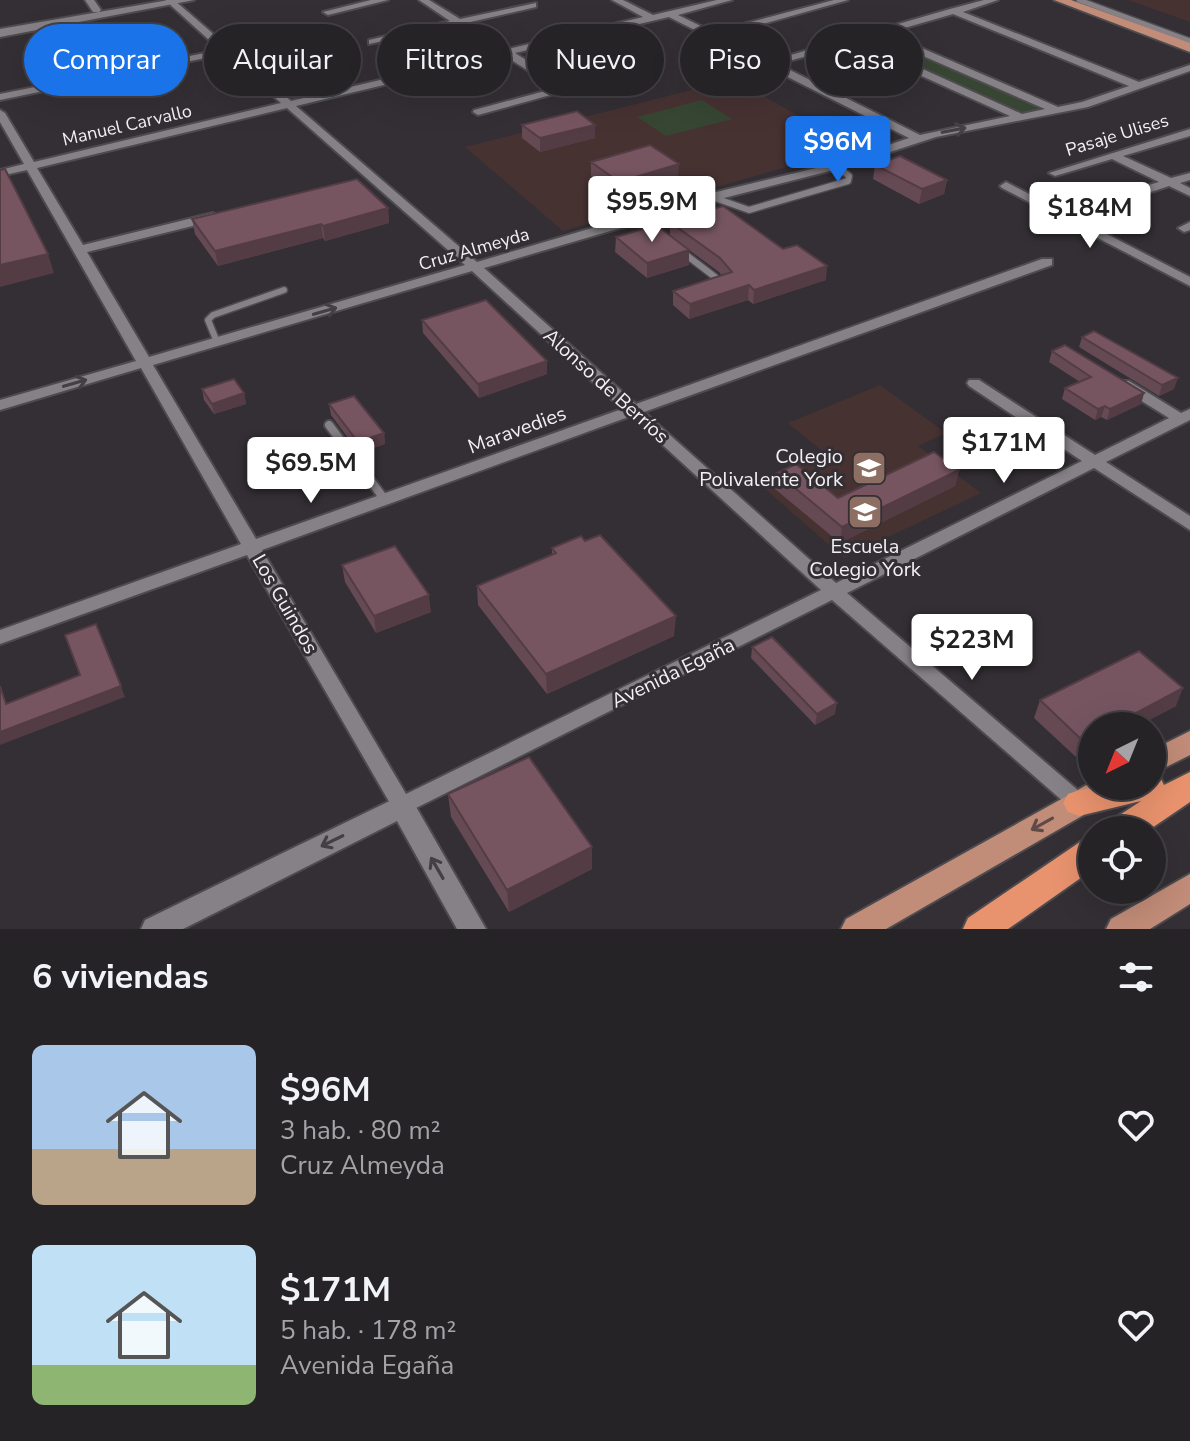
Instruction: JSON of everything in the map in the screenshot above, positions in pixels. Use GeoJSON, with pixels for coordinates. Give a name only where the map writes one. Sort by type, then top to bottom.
{"type":"FeatureCollection","features":[{"type":"Feature","properties":{"kind":"highway"},"geometry":{"type":"LineString","coordinates":[[1166,782],[1190,776]]}},
{"type":"Feature","properties":{"kind":"highway"},"geometry":{"type":"LineString","coordinates":[[1144,816],[1190,785]]}},
{"type":"Feature","properties":{"kind":"highway"},"geometry":{"type":"LineString","coordinates":[[1079,803],[1092,800]]}},
{"type":"Feature","properties":{"kind":"highway"},"geometry":{"type":"LineString","coordinates":[[980,929],[1078,862]]}},
{"type":"Feature","properties":{"kind":"main road"},"geometry":{"type":"LineString","coordinates":[[1060,0],[1190,48]]}},
{"type":"Feature","properties":{"kind":"main road"},"geometry":{"type":"LineString","coordinates":[[1102,0],[1190,36]]}},
{"type":"Feature","properties":{"kind":"main road"},"geometry":{"type":"LineString","coordinates":[[1166,755],[1190,742]]}},
{"type":"Feature","properties":{"kind":"main road"},"geometry":{"type":"LineString","coordinates":[[857,929],[1084,800]]}},
{"type":"Feature","properties":{"kind":"main road"},"geometry":{"type":"LineString","coordinates":[[1122,929],[1190,888]]}},
{"type":"Feature","properties":{"kind":"street"},"geometry":{"type":"LineString","coordinates":[[0,26],[92,5],[151,0]]}},
{"type":"Feature","properties":{"kind":"street"},"geometry":{"type":"LineString","coordinates":[[0,33],[188,0]]}},
{"type":"Feature","properties":{"kind":"street"},"geometry":{"type":"LineString","coordinates":[[328,12],[384,0]]}},
{"type":"Feature","properties":{"kind":"street"},"geometry":{"type":"LineString","coordinates":[[423,0],[460,24]]}},
{"type":"Feature","properties":{"kind":"street"},"geometry":{"type":"LineString","coordinates":[[616,0],[653,19]]}},
{"type":"Feature","properties":{"kind":"street"},"geometry":{"type":"LineString","coordinates":[[679,0],[696,8]]}},
{"type":"Feature","properties":{"kind":"street","name":"Manuel Carvallo"},"geometry":{"type":"LineString","coordinates":[[511,54],[728,0]]}},
{"type":"Feature","properties":{"kind":"street"},"geometry":{"type":"LineString","coordinates":[[751,24],[844,0]]}},
{"type":"Feature","properties":{"kind":"street"},"geometry":{"type":"LineString","coordinates":[[909,24],[994,0]]}},
{"type":"Feature","properties":{"kind":"street","name":"Alonso de Berríos"},"geometry":{"type":"LineString","coordinates":[[171,1],[204,30]]}},
{"type":"Feature","properties":{"kind":"street"},"geometry":{"type":"LineString","coordinates":[[372,42],[533,5]]}},
{"type":"Feature","properties":{"kind":"street"},"geometry":{"type":"LineString","coordinates":[[953,11],[1139,86]]}},
{"type":"Feature","properties":{"kind":"street"},"geometry":{"type":"LineString","coordinates":[[670,14],[690,24]]}},
{"type":"Feature","properties":{"kind":"street"},"geometry":{"type":"LineString","coordinates":[[923,53],[1057,111]]}},
{"type":"Feature","properties":{"kind":"street"},"geometry":{"type":"LineString","coordinates":[[0,97],[204,56]]}},
{"type":"Feature","properties":{"kind":"street","name":"Cruz Almeyda"},"geometry":{"type":"LineString","coordinates":[[0,405],[712,197],[837,166],[919,139],[1057,111],[1190,68]]}},
{"type":"Feature","properties":{"kind":"street"},"geometry":{"type":"LineString","coordinates":[[923,72],[1022,117]]}},
{"type":"Feature","properties":{"kind":"street"},"geometry":{"type":"LineString","coordinates":[[790,74],[919,139]]}},
{"type":"Feature","properties":{"kind":"street","name":"Manuel Carvallo"},"geometry":{"type":"LineString","coordinates":[[0,173],[377,86]]}},
{"type":"Feature","properties":{"kind":"street","name":"Alonso de Berríos"},"geometry":{"type":"LineString","coordinates":[[277,96],[475,267],[836,592],[1079,803]]}},
{"type":"Feature","properties":{"kind":"street"},"geometry":{"type":"LineString","coordinates":[[478,112],[539,96]]}},
{"type":"Feature","properties":{"kind":"street","name":"Los Guindos"},"geometry":{"type":"LineString","coordinates":[[0,113],[472,929]]}},
{"type":"Feature","properties":{"kind":"street","name":"Pasaje Ulises"},"geometry":{"type":"LineString","coordinates":[[1055,173],[1116,157],[1190,132]]}},
{"type":"Feature","properties":{"kind":"street"},"geometry":{"type":"LineString","coordinates":[[1116,157],[1190,192]]}},
{"type":"Feature","properties":{"kind":"street"},"geometry":{"type":"LineString","coordinates":[[1117,199],[1190,176]]}},
{"type":"Feature","properties":{"kind":"street"},"geometry":{"type":"LineString","coordinates":[[354,182],[369,178]]}},
{"type":"Feature","properties":{"kind":"street"},"geometry":{"type":"LineString","coordinates":[[1006,186],[1190,282]]}},
{"type":"Feature","properties":{"kind":"street"},"geometry":{"type":"LineString","coordinates":[[80,250],[232,212]]}},
{"type":"Feature","properties":{"kind":"street","name":"Maravedies"},"geometry":{"type":"LineString","coordinates":[[0,637],[1047,262]]}},
{"type":"Feature","properties":{"kind":"street"},"geometry":{"type":"LineString","coordinates":[[1107,374],[1186,417]]}},
{"type":"Feature","properties":{"kind":"street"},"geometry":{"type":"LineString","coordinates":[[974,383],[1190,524]]}},
{"type":"Feature","properties":{"kind":"street","name":"Avenida Egaña"},"geometry":{"type":"LineString","coordinates":[[155,929],[1186,417]]}},
{"type":"Feature","properties":{"kind":"lane"},"geometry":{"type":"LineString","coordinates":[[1079,0],[1190,36]]}},
{"type":"Feature","properties":{"kind":"lane"},"geometry":{"type":"LineString","coordinates":[[1092,0],[1190,36]]}},
{"type":"Feature","properties":{"kind":"lane"},"geometry":{"type":"LineString","coordinates":[[712,197],[738,209],[749,210],[848,181],[849,176],[837,166]]}},
{"type":"Feature","properties":{"kind":"lane"},"geometry":{"type":"LineString","coordinates":[[638,219],[662,237]]}},
{"type":"Feature","properties":{"kind":"lane"},"geometry":{"type":"LineString","coordinates":[[673,245],[715,277]]}},
{"type":"Feature","properties":{"kind":"lane"},"geometry":{"type":"LineString","coordinates":[[217,342],[208,320],[213,315],[284,290]]}},
{"type":"Feature","properties":{"kind":"lane"},"geometry":{"type":"LineString","coordinates":[[329,425],[385,500]]}},
{"type":"Feature","properties":{"kind":"shaded area"},"geometry":{"type":"Polygon","coordinates":[[[1128,0],[1190,0],[1190,22],[1128,0]]]}},
{"type":"Feature","properties":{"kind":"shaded area"},"geometry":{"type":"Polygon","coordinates":[[[680,93],[680,96],[764,96],[853,148],[563,231],[465,147],[680,93]]]}},
{"type":"Feature","properties":{"kind":"shaded area","name":"Colegio Polivalente York"},"geometry":{"type":"Polygon","coordinates":[[[880,385],[946,433],[918,446],[981,493],[844,558],[757,482],[825,453],[788,423],[880,385]]]}},
{"type":"Feature","properties":{"kind":"green space"},"geometry":{"type":"Polygon","coordinates":[[[923,56],[1045,110],[1022,114],[923,69],[923,56]]]}},
{"type":"Feature","properties":{"kind":"green space"},"geometry":{"type":"Polygon","coordinates":[[[702,100],[732,119],[666,136],[637,117],[702,100]]]}},
{"type":"Feature","properties":{"kind":"building"},"geometry":{"type":"Polygon","coordinates":[[[577,111],[595,125],[540,138],[522,125],[577,111]]]}},
{"type":"Feature","properties":{"kind":"building"},"geometry":{"type":"Polygon","coordinates":[[[650,145],[679,164],[619,182],[591,162],[650,145]]]}},
{"type":"Feature","properties":{"kind":"building"},"geometry":{"type":"Polygon","coordinates":[[[900,156],[947,180],[922,189],[875,165],[900,156]]]}},
{"type":"Feature","properties":{"kind":"building"},"geometry":{"type":"Polygon","coordinates":[[[5,169],[48,254],[0,265],[0,170],[5,169]]]}},
{"type":"Feature","properties":{"kind":"building"},"geometry":{"type":"Polygon","coordinates":[[[357,179],[388,208],[215,251],[192,219],[357,179]]]}},
{"type":"Feature","properties":{"kind":"building"},"geometry":{"type":"Polygon","coordinates":[[[723,206],[783,249],[797,245],[827,266],[754,290],[749,285],[690,304],[673,291],[732,272],[720,258],[670,222],[723,206]]]}},
{"type":"Feature","properties":{"kind":"building"},"geometry":{"type":"Polygon","coordinates":[[[656,225],[689,250],[647,263],[616,237],[656,225]]]}},
{"type":"Feature","properties":{"kind":"building"},"geometry":{"type":"Polygon","coordinates":[[[486,300],[547,361],[478,384],[422,320],[486,300]]]}},
{"type":"Feature","properties":{"kind":"building"},"geometry":{"type":"Polygon","coordinates":[[[1094,331],[1178,378],[1162,385],[1082,337],[1094,331]]]}},
{"type":"Feature","properties":{"kind":"building"},"geometry":{"type":"Polygon","coordinates":[[[1065,345],[1144,393],[1110,409],[1105,406],[1098,409],[1065,388],[1091,377],[1052,351],[1065,345]]]}},
{"type":"Feature","properties":{"kind":"building"},"geometry":{"type":"Polygon","coordinates":[[[234,379],[244,393],[212,404],[202,389],[234,379]]]}},
{"type":"Feature","properties":{"kind":"building"},"geometry":{"type":"Polygon","coordinates":[[[354,396],[384,433],[358,442],[329,404],[354,396]]]}},
{"type":"Feature","properties":{"kind":"building"},"geometry":{"type":"Polygon","coordinates":[[[934,452],[959,470],[842,527],[777,473],[796,464],[838,498],[934,452]]]}},
{"type":"Feature","properties":{"kind":"building"},"geometry":{"type":"Polygon","coordinates":[[[600,535],[676,616],[546,674],[477,586],[556,553],[552,548],[581,536],[585,541],[600,535]]]}},
{"type":"Feature","properties":{"kind":"building"},"geometry":{"type":"Polygon","coordinates":[[[395,546],[429,595],[374,616],[342,565],[395,546]]]}},
{"type":"Feature","properties":{"kind":"building"},"geometry":{"type":"Polygon","coordinates":[[[96,624],[121,686],[0,732],[0,686],[6,704],[80,675],[65,635],[96,624]]]}},
{"type":"Feature","properties":{"kind":"building"},"geometry":{"type":"Polygon","coordinates":[[[772,637],[837,703],[817,714],[752,647],[772,637]]]}},
{"type":"Feature","properties":{"kind":"building"},"geometry":{"type":"Polygon","coordinates":[[[1139,651],[1183,688],[1138,712],[1078,712],[1078,736],[1040,700],[1139,651]]]}},
{"type":"Feature","properties":{"kind":"building"},"geometry":{"type":"Polygon","coordinates":[[[529,757],[592,847],[507,890],[448,794],[529,757]]]}},
{"type":"Feature","properties":{"kind":"place","name":"Colegio Polivalente York"},"geometry":{"type":"Point","coordinates":[869,468]}},
{"type":"Feature","properties":{"kind":"place","name":"Escuela Colegio York"},"geometry":{"type":"Point","coordinates":[865,512]}}]}
